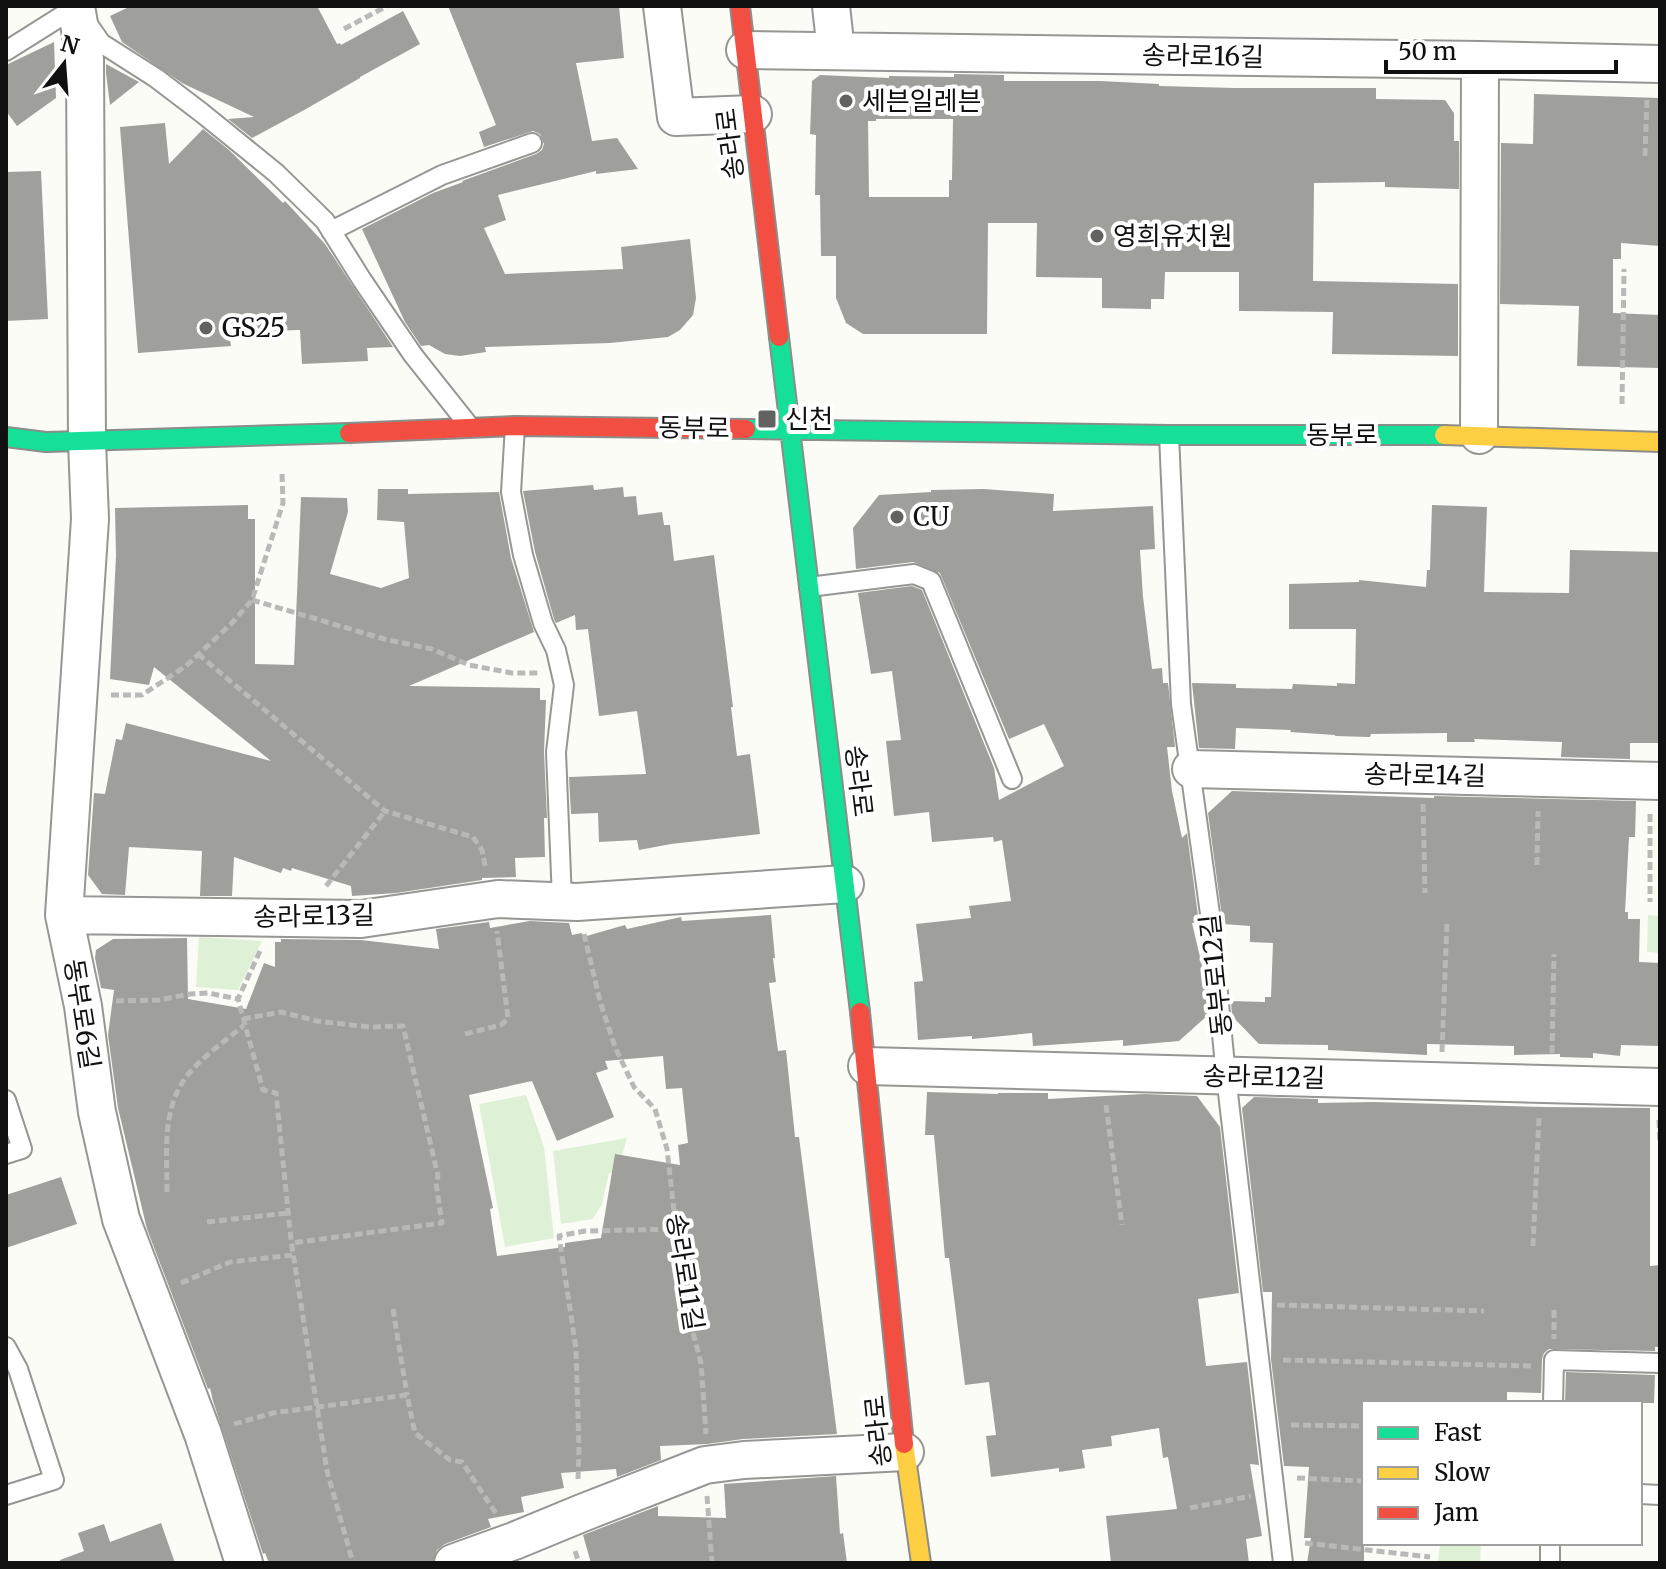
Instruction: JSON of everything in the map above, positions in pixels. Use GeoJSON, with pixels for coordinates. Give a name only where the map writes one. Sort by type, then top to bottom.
{"type":"FeatureCollection","features":[{"type":"Feature","properties":{"kind":"main road","name":"송라로"},"geometry":{"type":"LineString","coordinates":[[740,6],[867,1066],[905,1452],[921,1563]]}},
{"type":"Feature","properties":{"kind":"main road","name":"동부로"},"geometry":{"type":"LineString","coordinates":[[6,437],[46,442],[515,426],[1169,435],[1479,435],[1660,442]]}},
{"type":"Feature","properties":{"kind":"street","name":"동부로6길"},"geometry":{"type":"LineString","coordinates":[[77,6],[85,59],[90,519],[64,915],[83,1006],[97,1112],[121,1219],[203,1434],[244,1563]]}},
{"type":"Feature","properties":{"kind":"street"},"geometry":{"type":"LineString","coordinates":[[662,6],[676,117],[753,114]]}},
{"type":"Feature","properties":{"kind":"street"},"geometry":{"type":"LineString","coordinates":[[831,6],[836,51]]}},
{"type":"Feature","properties":{"kind":"street","name":"송라로16길"},"geometry":{"type":"LineString","coordinates":[[745,50],[1654,64]]}},
{"type":"Feature","properties":{"kind":"street"},"geometry":{"type":"LineString","coordinates":[[1479,435],[1480,60]]}},
{"type":"Feature","properties":{"kind":"street","name":"송라로14길"},"geometry":{"type":"LineString","coordinates":[[1191,769],[1655,781]]}},
{"type":"Feature","properties":{"kind":"street","name":"송라로13길"},"geometry":{"type":"LineString","coordinates":[[64,915],[361,919],[493,900],[569,901],[845,884]]}},
{"type":"Feature","properties":{"kind":"street","name":"송라로12길"},"geometry":{"type":"LineString","coordinates":[[867,1066],[1660,1087]]}},
{"type":"Feature","properties":{"kind":"street"},"geometry":{"type":"LineString","coordinates":[[453,1563],[705,1465],[744,1460],[905,1452]]}},
{"type":"Feature","properties":{"kind":"lane"},"geometry":{"type":"LineString","coordinates":[[6,51],[77,6],[101,43],[156,78],[202,113],[276,173],[325,221],[413,355],[471,428]]}},
{"type":"Feature","properties":{"kind":"lane"},"geometry":{"type":"LineString","coordinates":[[331,231],[442,175],[532,143]]}},
{"type":"Feature","properties":{"kind":"lane"},"geometry":{"type":"LineString","coordinates":[[515,426],[511,492],[523,555],[543,623],[556,650],[564,685],[556,752],[569,901]]}},
{"type":"Feature","properties":{"kind":"lane","name":"동부로12길"},"geometry":{"type":"LineString","coordinates":[[1169,435],[1181,704],[1211,921],[1283,1563]]}},
{"type":"Feature","properties":{"kind":"lane"},"geometry":{"type":"LineString","coordinates":[[809,587],[914,574],[931,581],[1012,779]]}},
{"type":"Feature","properties":{"kind":"lane"},"geometry":{"type":"LineString","coordinates":[[6,1100],[22,1149],[6,1154]]}},
{"type":"Feature","properties":{"kind":"lane"},"geometry":{"type":"LineString","coordinates":[[6,1347],[12,1371],[54,1480],[6,1495]]}},
{"type":"Feature","properties":{"kind":"lane"},"geometry":{"type":"LineString","coordinates":[[1553,1401],[1554,1360],[1660,1363]]}},
{"type":"Feature","properties":{"kind":"path"},"geometry":{"type":"LineString","coordinates":[[344,29],[387,6]]}},
{"type":"Feature","properties":{"kind":"path"},"geometry":{"type":"LineString","coordinates":[[1645,156],[1654,64]]}},
{"type":"Feature","properties":{"kind":"path"},"geometry":{"type":"LineString","coordinates":[[1621,441],[1624,269]]}},
{"type":"Feature","properties":{"kind":"path"},"geometry":{"type":"LineString","coordinates":[[78,695],[142,695],[186,666],[252,600],[283,503],[281,436]]}},
{"type":"Feature","properties":{"kind":"path"},"geometry":{"type":"LineString","coordinates":[[252,600],[384,639],[432,649],[469,665],[512,673],[560,669]]}},
{"type":"Feature","properties":{"kind":"path"},"geometry":{"type":"LineString","coordinates":[[198,654],[385,811],[473,837],[482,850],[493,900],[508,1018],[501,1025],[465,1034]]}},
{"type":"Feature","properties":{"kind":"path"},"geometry":{"type":"LineString","coordinates":[[1423,775],[1425,893]]}},
{"type":"Feature","properties":{"kind":"path"},"geometry":{"type":"LineString","coordinates":[[1537,865],[1539,778]]}},
{"type":"Feature","properties":{"kind":"path"},"geometry":{"type":"LineString","coordinates":[[1650,902],[1655,781]]}},
{"type":"Feature","properties":{"kind":"path"},"geometry":{"type":"LineString","coordinates":[[326,918],[325,887],[385,811]]}},
{"type":"Feature","properties":{"kind":"path","name":"송라로11길"},"geometry":{"type":"LineString","coordinates":[[569,901],[615,1047],[634,1087],[655,1109],[667,1149],[684,1299],[701,1363],[712,1563]]}},
{"type":"Feature","properties":{"kind":"path"},"geometry":{"type":"LineString","coordinates":[[276,917],[238,999],[263,1090],[276,1093],[292,1243],[327,1471],[353,1563]]}},
{"type":"Feature","properties":{"kind":"path"},"geometry":{"type":"LineString","coordinates":[[1440,1081],[1447,921]]}},
{"type":"Feature","properties":{"kind":"path"},"geometry":{"type":"LineString","coordinates":[[1533,1246],[1554,954]]}},
{"type":"Feature","properties":{"kind":"path"},"geometry":{"type":"LineString","coordinates":[[83,1006],[208,993],[238,999]]}},
{"type":"Feature","properties":{"kind":"path"},"geometry":{"type":"LineString","coordinates":[[167,1192],[167,1133],[171,1105],[190,1072],[243,1022],[281,1012],[317,1021],[369,1027],[403,1026],[438,1176],[436,1183],[442,1223],[292,1243]]}},
{"type":"Feature","properties":{"kind":"path"},"geometry":{"type":"LineString","coordinates":[[1102,1073],[1122,1225]]}},
{"type":"Feature","properties":{"kind":"path"},"geometry":{"type":"LineString","coordinates":[[207,1222],[288,1213]]}},
{"type":"Feature","properties":{"kind":"path"},"geometry":{"type":"LineString","coordinates":[[582,1513],[577,1488],[576,1349],[559,1236],[585,1231],[677,1229]]}},
{"type":"Feature","properties":{"kind":"path"},"geometry":{"type":"LineString","coordinates":[[150,1296],[230,1262],[294,1255]]}},
{"type":"Feature","properties":{"kind":"path"},"geometry":{"type":"LineString","coordinates":[[1252,1304],[1484,1311]]}},
{"type":"Feature","properties":{"kind":"path"},"geometry":{"type":"LineString","coordinates":[[393,1309],[415,1433],[450,1460],[462,1462],[514,1541]]}},
{"type":"Feature","properties":{"kind":"path"},"geometry":{"type":"LineString","coordinates":[[1258,1359],[1554,1366]]}},
{"type":"Feature","properties":{"kind":"path"},"geometry":{"type":"LineString","coordinates":[[203,1434],[273,1413],[407,1395]]}},
{"type":"Feature","properties":{"kind":"path"},"geometry":{"type":"LineString","coordinates":[[1266,1424],[1362,1426]]}},
{"type":"Feature","properties":{"kind":"path"},"geometry":{"type":"LineString","coordinates":[[1190,1508],[1273,1484],[1362,1481]]}},
{"type":"Feature","properties":{"kind":"path"},"geometry":{"type":"LineString","coordinates":[[1280,1540],[1430,1557]]}},
{"type":"Feature","properties":{"kind":"green space"},"geometry":{"type":"Polygon","coordinates":[[[1648,915],[1660,916],[1660,953],[1647,952],[1648,915]]]}},
{"type":"Feature","properties":{"kind":"green space"},"geometry":{"type":"Polygon","coordinates":[[[199,937],[262,941],[238,990],[196,987],[199,937]]]}},
{"type":"Feature","properties":{"kind":"green space"},"geometry":{"type":"Polygon","coordinates":[[[526,1095],[544,1147],[554,1238],[505,1247],[479,1104],[526,1095]]]}},
{"type":"Feature","properties":{"kind":"green space"},"geometry":{"type":"Polygon","coordinates":[[[627,1138],[617,1173],[609,1173],[602,1204],[593,1219],[561,1224],[553,1151],[627,1138]]]}},
{"type":"Feature","properties":{"kind":"green space"},"geometry":{"type":"Polygon","coordinates":[[[1440,1545],[1481,1545],[1480,1563],[1438,1563],[1440,1545]]]}},
{"type":"Feature","properties":{"kind":"building"},"geometry":{"type":"Polygon","coordinates":[[[131,6],[317,6],[337,44],[341,45],[403,11],[420,44],[252,138],[228,119],[254,117],[182,83],[122,42],[110,16],[131,6]]]}},
{"type":"Feature","properties":{"kind":"building"},"geometry":{"type":"Polygon","coordinates":[[[448,6],[619,6],[624,58],[576,63],[592,141],[617,138],[638,169],[596,174],[596,171],[498,195],[506,220],[484,228],[505,274],[623,269],[621,247],[690,239],[696,298],[693,315],[680,330],[668,337],[610,343],[485,347],[486,352],[460,356],[445,354],[429,345],[421,346],[405,322],[362,229],[433,193],[536,154],[544,144],[540,134],[533,131],[484,147],[479,132],[496,125],[448,6]]]}},
{"type":"Feature","properties":{"kind":"building"},"geometry":{"type":"Polygon","coordinates":[[[54,42],[56,98],[17,126],[6,111],[6,65],[54,42]]]}},
{"type":"Feature","properties":{"kind":"building"},"geometry":{"type":"Polygon","coordinates":[[[106,64],[139,82],[110,105],[106,73],[106,64]]]}},
{"type":"Feature","properties":{"kind":"building"},"geometry":{"type":"Polygon","coordinates":[[[954,74],[1004,75],[1004,81],[1101,81],[1235,88],[1376,88],[1376,99],[1445,100],[1454,113],[1454,141],[1459,141],[1459,189],[1385,187],[1385,182],[1314,183],[1313,281],[1458,284],[1458,356],[1332,354],[1333,312],[1239,311],[1239,272],[1165,272],[1164,299],[1151,299],[1151,309],[1102,308],[1102,278],[1036,277],[1037,223],[988,223],[987,334],[863,334],[846,323],[836,298],[836,256],[821,256],[820,195],[815,195],[816,135],[810,134],[812,81],[820,75],[954,77],[954,74]],[[953,119],[868,121],[869,197],[949,197],[953,119]]]}},
{"type":"Feature","properties":{"kind":"building"},"geometry":{"type":"Polygon","coordinates":[[[1534,94],[1660,98],[1660,246],[1621,243],[1621,259],[1613,259],[1613,313],[1660,315],[1660,368],[1577,366],[1579,306],[1500,304],[1501,143],[1533,144],[1534,94]]]}},
{"type":"Feature","properties":{"kind":"building"},"geometry":{"type":"Polygon","coordinates":[[[165,123],[169,164],[203,129],[283,203],[285,201],[325,244],[393,347],[367,348],[368,361],[302,364],[300,330],[229,332],[231,346],[138,353],[120,127],[165,123]]]}},
{"type":"Feature","properties":{"kind":"building"},"geometry":{"type":"Polygon","coordinates":[[[41,171],[48,319],[6,321],[6,172],[41,171]]]}},
{"type":"Feature","properties":{"kind":"building"},"geometry":{"type":"Polygon","coordinates":[[[593,485],[594,490],[623,487],[624,497],[636,496],[638,515],[662,512],[664,525],[670,525],[674,561],[714,555],[737,756],[750,754],[760,834],[639,850],[637,840],[599,842],[598,813],[571,814],[569,777],[646,774],[637,711],[599,716],[588,629],[576,630],[575,615],[556,623],[554,619],[535,552],[523,491],[593,485]]]}},
{"type":"Feature","properties":{"kind":"building"},"geometry":{"type":"Polygon","coordinates":[[[378,489],[408,489],[408,494],[499,492],[511,558],[534,632],[409,686],[540,688],[540,700],[546,700],[545,857],[515,858],[516,877],[482,878],[396,893],[352,896],[351,886],[292,868],[291,871],[283,868],[281,873],[234,857],[232,896],[200,896],[202,851],[129,847],[125,895],[102,894],[88,875],[94,793],[105,794],[116,739],[122,740],[126,723],[271,761],[154,667],[149,685],[110,679],[116,556],[115,508],[248,505],[248,519],[255,519],[255,664],[294,665],[301,497],[347,498],[348,512],[330,574],[381,588],[409,578],[404,522],[377,520],[378,489]]]}},
{"type":"Feature","properties":{"kind":"building"},"geometry":{"type":"Polygon","coordinates":[[[984,489],[1054,494],[1053,511],[1153,506],[1155,549],[1140,550],[1143,597],[1152,669],[1162,668],[1163,683],[1168,683],[1175,747],[1167,747],[1172,791],[1182,838],[1187,833],[1199,923],[1192,923],[1204,974],[1208,1015],[1179,1041],[1123,1046],[1123,1040],[1033,1046],[1032,1033],[918,1040],[914,982],[923,981],[916,924],[971,918],[969,906],[1011,901],[1002,840],[994,842],[993,837],[932,842],[929,812],[894,816],[886,741],[901,740],[892,671],[871,674],[858,593],[912,586],[922,590],[994,768],[999,800],[1064,766],[1044,724],[1009,739],[940,573],[913,562],[856,569],[853,528],[879,495],[984,489]]]}},
{"type":"Feature","properties":{"kind":"building"},"geometry":{"type":"Polygon","coordinates":[[[1432,505],[1487,507],[1484,592],[1569,593],[1570,550],[1660,552],[1660,743],[1630,743],[1630,759],[1561,757],[1562,742],[1474,739],[1475,742],[1447,742],[1447,733],[1371,734],[1370,737],[1236,728],[1235,749],[1199,748],[1192,683],[1292,689],[1293,684],[1355,684],[1356,629],[1289,629],[1289,584],[1359,580],[1426,587],[1427,570],[1430,570],[1432,505]]]}},
{"type":"Feature","properties":{"kind":"building"},"geometry":{"type":"Polygon","coordinates":[[[1232,791],[1636,801],[1635,837],[1629,837],[1625,912],[1628,912],[1628,919],[1640,919],[1639,962],[1660,963],[1660,1046],[1621,1045],[1620,1056],[1593,1053],[1593,1058],[1560,1057],[1560,1054],[1514,1055],[1514,1046],[1427,1044],[1427,1055],[1328,1050],[1328,1045],[1259,1044],[1232,1016],[1231,1001],[1265,1002],[1265,997],[1271,997],[1273,943],[1250,942],[1250,926],[1223,924],[1208,813],[1232,791]]]}},
{"type":"Feature","properties":{"kind":"building"},"geometry":{"type":"Polygon","coordinates":[[[771,915],[776,982],[769,983],[778,1051],[786,1050],[795,1137],[799,1137],[837,1434],[660,1446],[661,1460],[617,1477],[616,1469],[561,1473],[564,1488],[521,1497],[524,1512],[488,1519],[491,1527],[445,1544],[437,1550],[433,1563],[269,1563],[263,1554],[210,1388],[147,1229],[118,1108],[108,1035],[114,990],[101,988],[96,950],[113,939],[187,938],[188,999],[246,1009],[264,963],[275,967],[275,942],[281,942],[281,939],[361,940],[439,949],[436,929],[489,922],[490,928],[530,921],[569,923],[572,935],[582,933],[583,937],[625,925],[627,929],[681,917],[682,921],[771,915]],[[663,1056],[605,1061],[608,1069],[596,1073],[614,1117],[557,1141],[532,1081],[469,1095],[493,1208],[490,1209],[497,1256],[565,1247],[565,1243],[601,1238],[615,1154],[680,1165],[678,1145],[688,1143],[682,1088],[666,1089],[663,1056]]]}},
{"type":"Feature","properties":{"kind":"building"},"geometry":{"type":"Polygon","coordinates":[[[927,1092],[1048,1093],[1048,1099],[1144,1094],[1197,1096],[1220,1127],[1239,1293],[1198,1299],[1206,1366],[1247,1362],[1259,1465],[1250,1464],[1262,1536],[1246,1539],[1249,1563],[1111,1563],[1106,1516],[1177,1509],[1168,1457],[1163,1458],[1159,1428],[1111,1436],[1112,1446],[1082,1450],[1085,1468],[1059,1472],[1059,1468],[991,1477],[986,1436],[996,1435],[989,1382],[965,1385],[949,1258],[945,1258],[934,1135],[925,1135],[927,1092]]]}},
{"type":"Feature","properties":{"kind":"building"},"geometry":{"type":"Polygon","coordinates":[[[1254,1097],[1318,1099],[1318,1103],[1650,1108],[1650,1266],[1660,1265],[1660,1347],[1655,1347],[1655,1351],[1549,1349],[1542,1359],[1541,1393],[1507,1392],[1507,1401],[1362,1401],[1364,1563],[1307,1563],[1311,1538],[1304,1538],[1309,1467],[1284,1466],[1271,1359],[1272,1292],[1263,1292],[1242,1108],[1254,1097]]]}},
{"type":"Feature","properties":{"kind":"building"},"geometry":{"type":"Polygon","coordinates":[[[61,1177],[77,1224],[6,1248],[6,1195],[61,1177]]]}},
{"type":"Feature","properties":{"kind":"building"},"geometry":{"type":"Polygon","coordinates":[[[1566,1372],[1655,1375],[1654,1403],[1565,1401],[1566,1372]]]}},
{"type":"Feature","properties":{"kind":"building"},"geometry":{"type":"Polygon","coordinates":[[[836,1476],[840,1534],[843,1533],[847,1563],[591,1563],[583,1535],[658,1506],[658,1516],[726,1518],[724,1484],[836,1476]]]}},
{"type":"Feature","properties":{"kind":"building"},"geometry":{"type":"Polygon","coordinates":[[[161,1523],[175,1563],[60,1563],[60,1560],[84,1551],[78,1533],[104,1524],[110,1542],[161,1523]]]}},
{"type":"Feature","properties":{"kind":"traffic: fast"},"geometry":{"type":"LineString","coordinates":[[779,337],[860,1012]]}},
{"type":"Feature","properties":{"kind":"traffic: fast"},"geometry":{"type":"LineString","coordinates":[[746,429],[1444,435]]}},
{"type":"Feature","properties":{"kind":"traffic: fast"},"geometry":{"type":"LineString","coordinates":[[6,437],[46,442],[349,433]]}},
{"type":"Feature","properties":{"kind":"traffic: slow"},"geometry":{"type":"LineString","coordinates":[[1444,435],[1660,442]]}},
{"type":"Feature","properties":{"kind":"traffic: slow"},"geometry":{"type":"LineString","coordinates":[[904,1444],[921,1563]]}},
{"type":"Feature","properties":{"kind":"traffic: jam"},"geometry":{"type":"LineString","coordinates":[[740,6],[779,337]]}},
{"type":"Feature","properties":{"kind":"traffic: jam"},"geometry":{"type":"LineString","coordinates":[[349,433],[515,426],[746,429]]}},
{"type":"Feature","properties":{"kind":"traffic: jam"},"geometry":{"type":"LineString","coordinates":[[860,1012],[904,1444]]}},
{"type":"Feature","properties":{"kind":"place","name":"세븐일레븐"},"geometry":{"type":"Point","coordinates":[846,101]}},
{"type":"Feature","properties":{"kind":"place","name":"영희유치원"},"geometry":{"type":"Point","coordinates":[1097,236]}},
{"type":"Feature","properties":{"kind":"place","name":"GS25"},"geometry":{"type":"Point","coordinates":[206,328]}},
{"type":"Feature","properties":{"kind":"place","name":"신천"},"geometry":{"type":"Point","coordinates":[767,419]}},
{"type":"Feature","properties":{"kind":"place","name":"CU"},"geometry":{"type":"Point","coordinates":[897,517]}}]}
